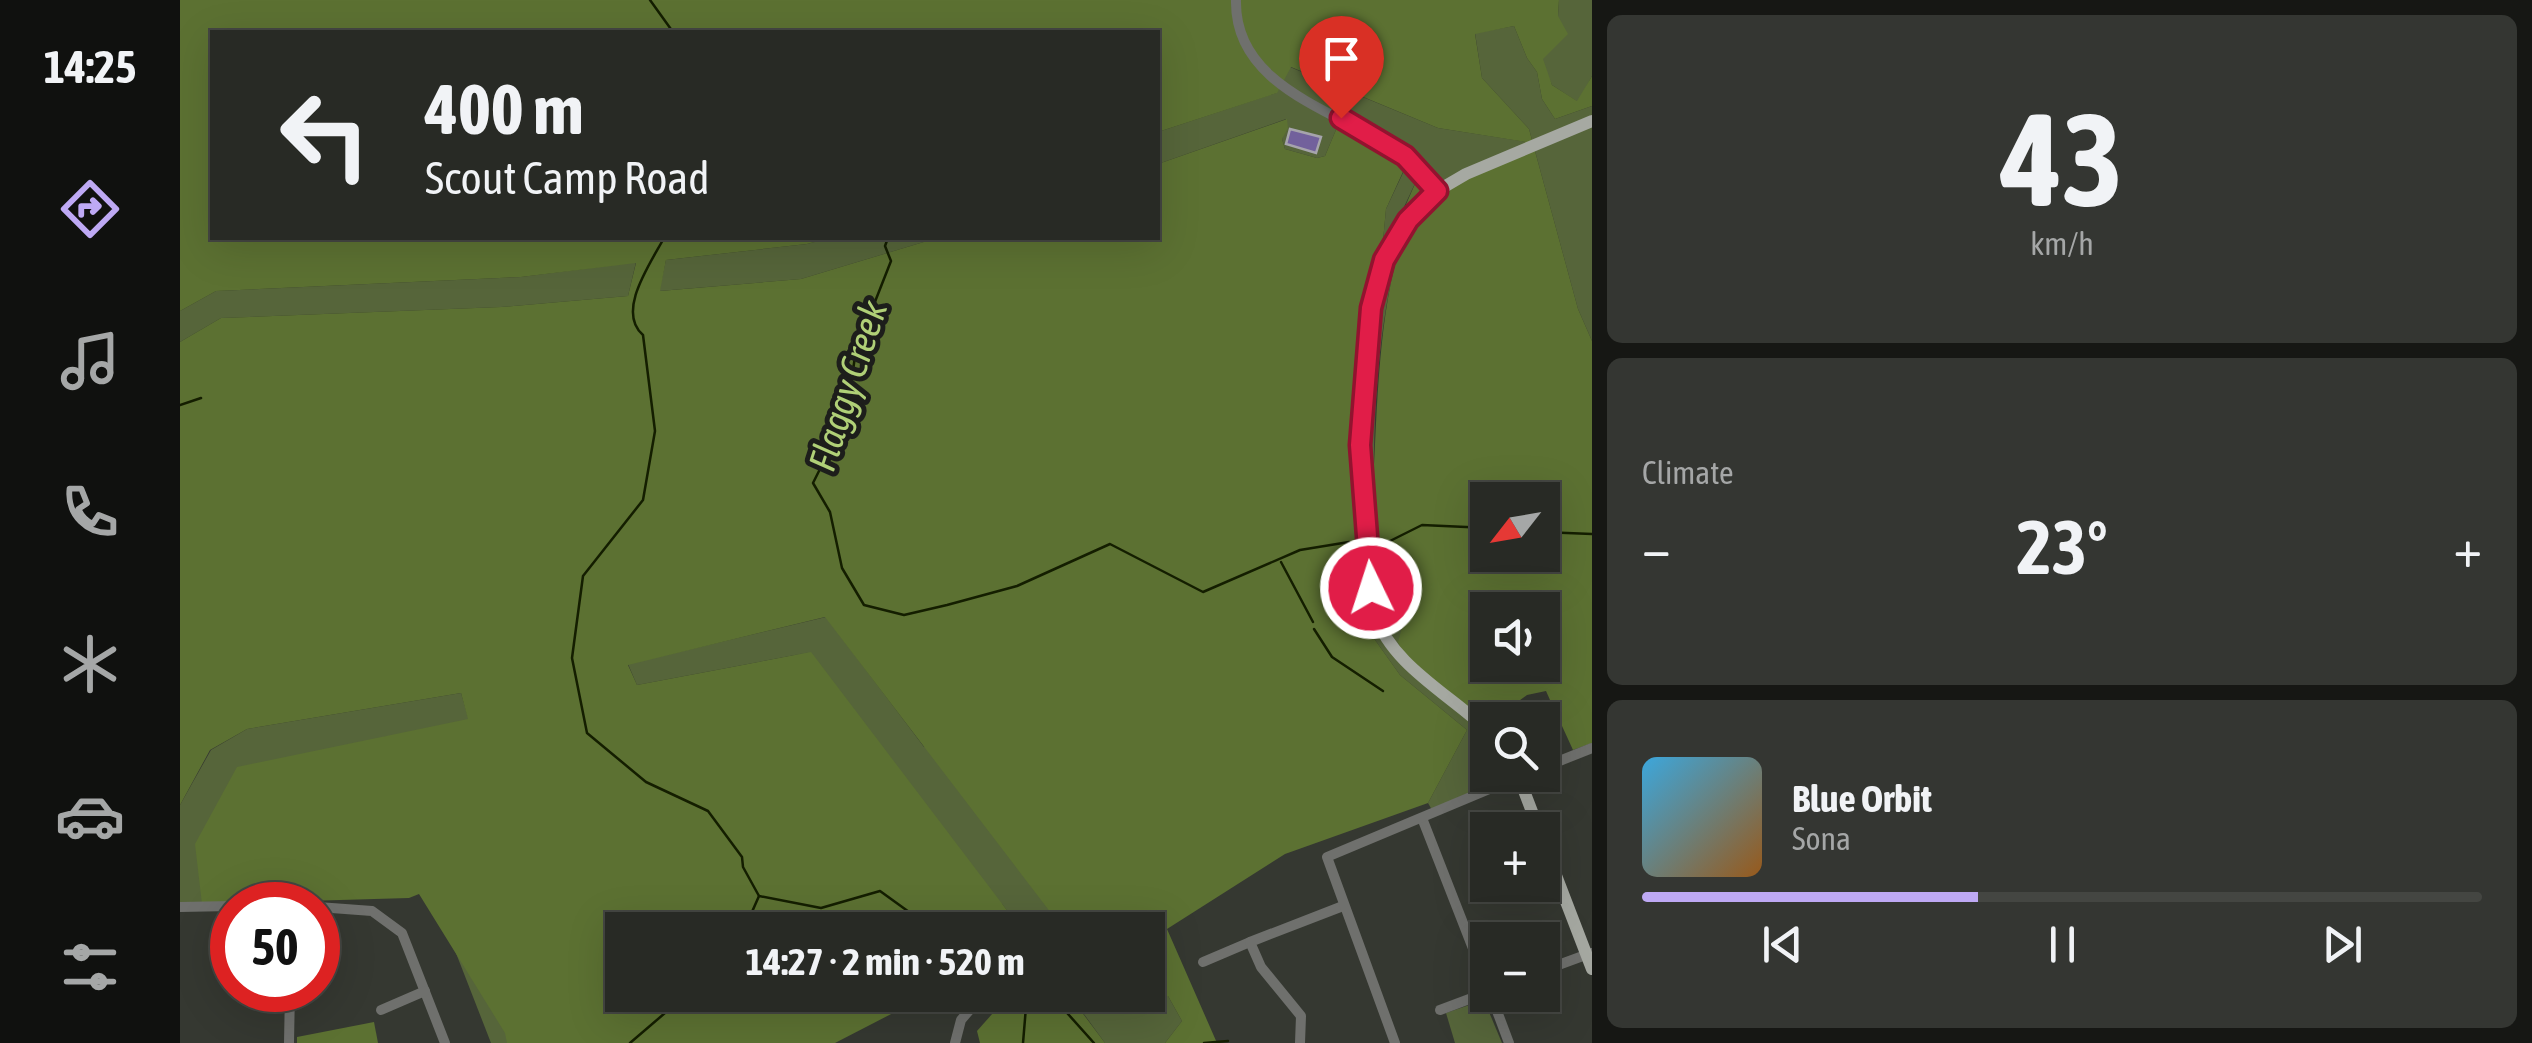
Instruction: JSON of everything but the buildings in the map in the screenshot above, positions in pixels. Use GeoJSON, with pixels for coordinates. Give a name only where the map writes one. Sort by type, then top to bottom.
{"type":"FeatureCollection","features":[{"type":"Feature","properties":{"kind":"main road"},"geometry":{"type":"LineString","coordinates":[[1470,716],[1400,656],[1375,614],[1360,445],[1371,308],[1384,260],[1408,220],[1437,191],[1466,174],[1592,121]]}},
{"type":"Feature","properties":{"kind":"main road"},"geometry":{"type":"LineString","coordinates":[[1560,883],[1592,969]]}},
{"type":"Feature","properties":{"kind":"street"},"geometry":{"type":"LineString","coordinates":[[1236,0],[1235,25],[1244,48],[1260,69],[1405,156],[1437,191]]}},
{"type":"Feature","properties":{"kind":"street"},"geometry":{"type":"LineString","coordinates":[[1560,761],[1592,748]]}},
{"type":"Feature","properties":{"kind":"street"},"geometry":{"type":"LineString","coordinates":[[1395,1043],[1327,857],[1483,792]]}},
{"type":"Feature","properties":{"kind":"street"},"geometry":{"type":"LineString","coordinates":[[1422,818],[1470,942]]}},
{"type":"Feature","properties":{"kind":"street"},"geometry":{"type":"LineString","coordinates":[[180,907],[210,906]]}},
{"type":"Feature","properties":{"kind":"street"},"geometry":{"type":"LineString","coordinates":[[1203,962],[1343,906]]}},
{"type":"Feature","properties":{"kind":"street"},"geometry":{"type":"LineString","coordinates":[[340,908],[357,908],[389,920],[402,933],[445,1043]]}},
{"type":"Feature","properties":{"kind":"street"},"geometry":{"type":"LineString","coordinates":[[1250,942],[1261,968],[1301,1016],[1300,1043]]}},
{"type":"Feature","properties":{"kind":"street"},"geometry":{"type":"LineString","coordinates":[[1560,964],[1589,954]]}},
{"type":"Feature","properties":{"kind":"street"},"geometry":{"type":"LineString","coordinates":[[381,1010],[425,991]]}},
{"type":"Feature","properties":{"kind":"street"},"geometry":{"type":"LineString","coordinates":[[1440,1010],[1470,998]]}},
{"type":"Feature","properties":{"kind":"street"},"geometry":{"type":"LineString","coordinates":[[289,1043],[290,1012]]}},
{"type":"Feature","properties":{"kind":"street"},"geometry":{"type":"LineString","coordinates":[[955,1043],[961,1020],[968,1012]]}},
{"type":"Feature","properties":{"kind":"street"},"geometry":{"type":"LineString","coordinates":[[1497,1012],[1509,1043]]}},
{"type":"Feature","properties":{"kind":"green space"},"geometry":{"type":"Polygon","coordinates":[[[180,0],[1559,0],[1558,16],[1568,34],[1543,59],[1552,85],[1577,101],[1592,76],[1592,106],[1555,119],[1542,99],[1537,72],[1514,26],[1475,34],[1482,78],[1529,129],[1578,309],[1592,341],[1592,743],[1573,750],[1560,722],[1560,702],[1547,702],[1546,691],[1527,695],[1517,702],[1470,702],[1470,710],[1404,655],[1398,642],[1403,624],[1390,618],[1363,623],[1400,675],[1467,730],[1428,803],[1285,854],[1167,929],[1217,1043],[1165,1043],[1182,1021],[1165,996],[1165,912],[1050,912],[825,617],[628,665],[637,685],[811,652],[1008,912],[605,912],[605,1012],[895,1012],[835,1043],[507,1043],[505,1033],[419,894],[409,898],[340,900],[340,882],[210,882],[210,904],[202,904],[195,844],[237,767],[468,719],[461,693],[247,729],[210,750],[180,805],[180,342],[221,318],[501,307],[628,296],[636,263],[521,277],[216,291],[180,311],[180,0]],[[210,30],[210,240],[822,240],[666,260],[660,291],[801,279],[930,240],[1160,240],[1160,163],[1287,119],[1288,128],[1282,139],[1285,149],[1317,158],[1325,156],[1338,125],[1348,119],[1407,163],[1386,209],[1365,431],[1368,481],[1373,484],[1383,331],[1399,251],[1411,218],[1428,192],[1404,209],[1418,177],[1430,165],[1438,176],[1438,186],[1526,142],[1438,128],[1291,67],[1277,93],[1160,131],[1160,30],[210,30]]]}},
{"type":"Feature","properties":{"kind":"green space"},"geometry":{"type":"Polygon","coordinates":[[[1559,0],[1592,0],[1592,76],[1578,102],[1552,85],[1538,55],[1558,16],[1559,0]]]}},
{"type":"Feature","properties":{"kind":"green space"},"geometry":{"type":"Polygon","coordinates":[[[1514,26],[1537,72],[1542,99],[1555,119],[1592,106],[1592,341],[1578,309],[1529,129],[1482,78],[1475,33],[1514,26]]]}},
{"type":"Feature","properties":{"kind":"green space"},"geometry":{"type":"Polygon","coordinates":[[[1290,67],[1438,128],[1527,142],[1437,186],[1418,177],[1404,207],[1427,189],[1399,250],[1390,289],[1378,375],[1374,485],[1368,481],[1365,431],[1386,209],[1410,158],[1338,125],[1325,156],[1317,158],[1285,149],[1282,139],[1286,119],[1160,163],[1160,131],[1276,93],[1290,67]]]}},
{"type":"Feature","properties":{"kind":"green space"},"geometry":{"type":"Polygon","coordinates":[[[822,240],[930,240],[801,279],[659,291],[666,260],[822,240]]]}},
{"type":"Feature","properties":{"kind":"green space"},"geometry":{"type":"Polygon","coordinates":[[[636,262],[628,296],[501,307],[221,318],[180,342],[180,311],[216,291],[521,277],[636,262]]]}},
{"type":"Feature","properties":{"kind":"green space"},"geometry":{"type":"Polygon","coordinates":[[[826,617],[924,747],[935,747],[1051,912],[1008,912],[1002,904],[885,912],[605,912],[605,1012],[630,1012],[645,1043],[491,1043],[373,740],[225,882],[210,882],[210,896],[202,904],[180,903],[180,805],[211,750],[247,729],[461,693],[469,720],[384,737],[811,652],[637,685],[628,664],[826,617]]]}},
{"type":"Feature","properties":{"kind":"green space"},"geometry":{"type":"Polygon","coordinates":[[[1390,617],[1403,624],[1470,704],[1470,792],[1474,792],[1432,810],[1428,803],[1467,730],[1400,675],[1363,623],[1390,617]]]}},
{"type":"Feature","properties":{"kind":"green space"},"geometry":{"type":"Polygon","coordinates":[[[1168,996],[1182,1021],[1165,1043],[1105,1043],[1082,1012],[1165,1012],[1168,996]]]}},
{"type":"Feature","properties":{"kind":"green space"},"geometry":{"type":"Polygon","coordinates":[[[1470,1005],[1470,1012],[1489,1012],[1502,1043],[1455,1043],[1446,1013],[1470,1005]]]}},
{"type":"Feature","properties":{"kind":"green space"},"geometry":{"type":"Polygon","coordinates":[[[994,1012],[1082,1012],[1105,1043],[980,1043],[977,1031],[994,1012]]]}},
{"type":"Feature","properties":{"kind":"green space"},"geometry":{"type":"Polygon","coordinates":[[[374,1022],[378,1043],[297,1043],[297,1037],[374,1022]]]}},
{"type":"Feature","properties":{"kind":"waterway","name":"Flaggy Creek"},"geometry":{"type":"LineString","coordinates":[[650,0],[672,30]]}},
{"type":"Feature","properties":{"kind":"waterway"},"geometry":{"type":"LineString","coordinates":[[663,240],[638,288],[633,314],[643,335],[655,431],[643,500],[583,576],[572,658],[587,733],[646,782],[708,811],[742,857],[743,867],[759,896],[821,908],[880,891],[909,912]]}},
{"type":"Feature","properties":{"kind":"waterway","name":"Flaggy Creek"},"geometry":{"type":"LineString","coordinates":[[887,240],[885,246],[891,261],[856,350],[846,417],[813,483],[830,512],[842,568],[864,605],[904,615],[947,605],[1017,586],[1110,544],[1203,592],[1300,550],[1349,542]]}},
{"type":"Feature","properties":{"kind":"waterway"},"geometry":{"type":"LineString","coordinates":[[180,405],[201,398]]}},
{"type":"Feature","properties":{"kind":"waterway","name":"Flaggy Creek"},"geometry":{"type":"LineString","coordinates":[[1388,542],[1422,525],[1470,527]]}},
{"type":"Feature","properties":{"kind":"waterway","name":"Flaggy Creek"},"geometry":{"type":"LineString","coordinates":[[1560,533],[1592,534]]}},
{"type":"Feature","properties":{"kind":"waterway"},"geometry":{"type":"LineString","coordinates":[[1281,562],[1313,622]]}},
{"type":"Feature","properties":{"kind":"waterway"},"geometry":{"type":"LineString","coordinates":[[1314,629],[1332,657],[1383,691]]}},
{"type":"Feature","properties":{"kind":"waterway"},"geometry":{"type":"LineString","coordinates":[[752,912],[759,896]]}},
{"type":"Feature","properties":{"kind":"waterway"},"geometry":{"type":"LineString","coordinates":[[630,1043],[666,1012]]}},
{"type":"Feature","properties":{"kind":"waterway"},"geometry":{"type":"LineString","coordinates":[[1023,1043],[1026,1012]]}},
{"type":"Feature","properties":{"kind":"waterway"},"geometry":{"type":"LineString","coordinates":[[1066,1012],[1094,1043]]}},
{"type":"Feature","properties":{"kind":"waterway"},"geometry":{"type":"LineString","coordinates":[[1204,1043],[1228,1041]]}},
{"type":"Feature","properties":{"kind":"route"},"geometry":{"type":"LineString","coordinates":[[1341,118],[1405,156],[1437,191],[1408,220],[1384,260],[1371,308],[1360,445],[1371,588]]}}]}
